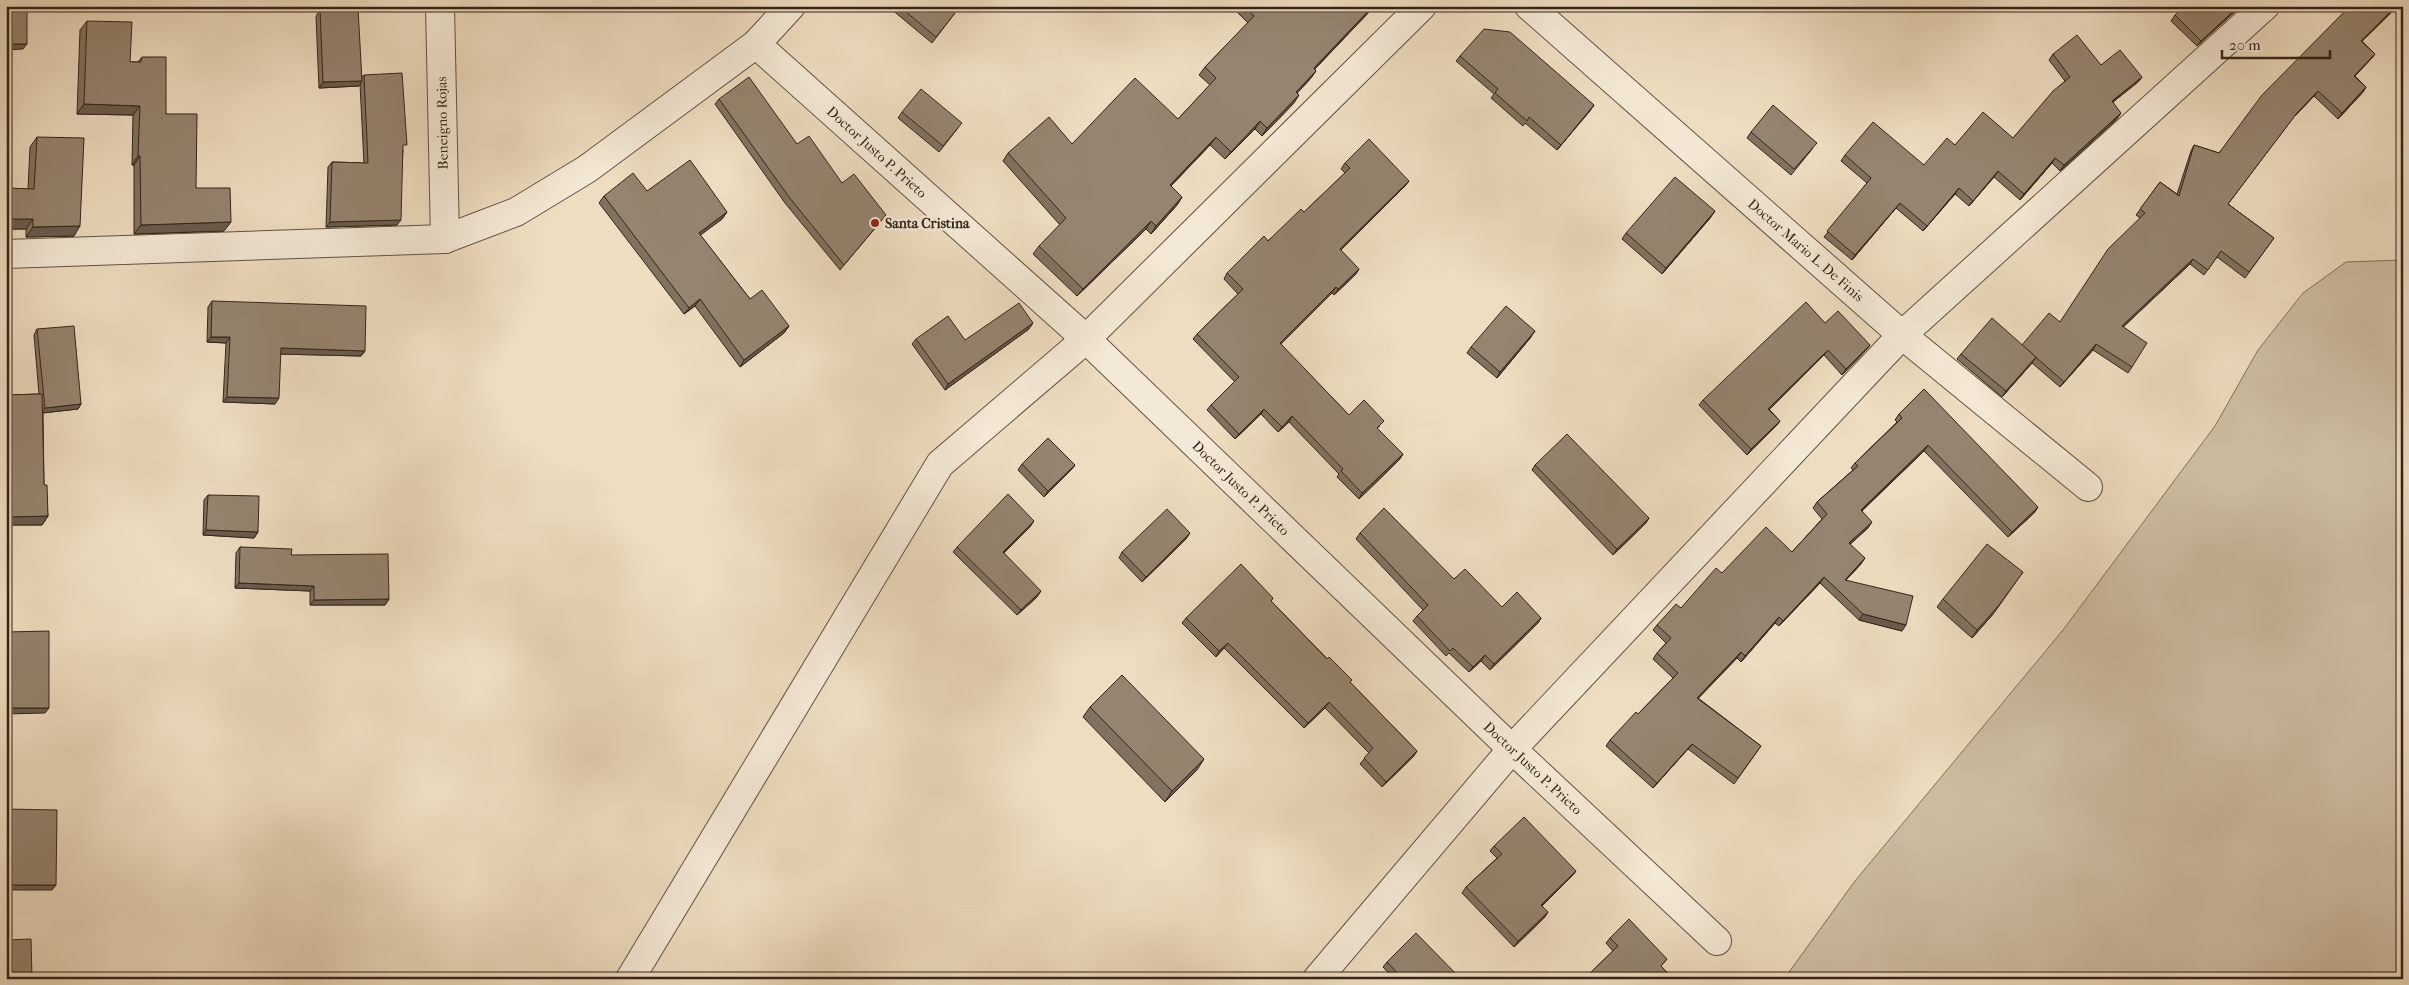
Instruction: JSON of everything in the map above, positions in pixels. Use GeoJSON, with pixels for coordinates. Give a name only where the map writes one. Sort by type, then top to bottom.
{"type":"FeatureCollection","features":[{"type":"Feature","properties":{"kind":"street","name":"Beneigno Rojas"},"geometry":{"type":"LineString","coordinates":[[440,6],[445,240]]}},
{"type":"Feature","properties":{"kind":"street"},"geometry":{"type":"LineString","coordinates":[[6,254],[445,240],[516,212],[587,169],[756,44],[791,6]]}},
{"type":"Feature","properties":{"kind":"street"},"geometry":{"type":"LineString","coordinates":[[630,979],[940,464],[1086,339],[1422,6]]}},
{"type":"Feature","properties":{"kind":"street","name":"Doctor Mario L. De Finis"},"geometry":{"type":"LineString","coordinates":[[1529,6],[1902,335],[2088,487]]}},
{"type":"Feature","properties":{"kind":"street"},"geometry":{"type":"LineString","coordinates":[[1317,979],[1512,749],[1902,335],[2265,6]]}},
{"type":"Feature","properties":{"kind":"street","name":"Doctor Justo P. Prieto"},"geometry":{"type":"LineString","coordinates":[[756,44],[1086,339],[1512,749],[1717,941]]}},
{"type":"Feature","properties":{"kind":"shaded area"},"geometry":{"type":"Polygon","coordinates":[[[2403,260],[2403,979],[1784,979],[1855,881],[2063,630],[2215,426],[2258,350],[2303,293],[2346,262],[2403,260]]]}},
{"type":"Feature","properties":{"kind":"building"},"geometry":{"type":"Polygon","coordinates":[[[899,6],[947,6],[955,13],[936,37],[899,6]]]}},
{"type":"Feature","properties":{"kind":"building"},"geometry":{"type":"Polygon","coordinates":[[[1244,6],[1373,6],[1314,68],[1316,71],[1296,92],[1299,95],[1267,128],[1260,121],[1231,152],[1216,137],[1170,185],[1182,197],[1156,226],[1151,221],[1083,289],[1039,246],[1066,218],[1008,153],[1049,117],[1072,144],[1135,78],[1178,119],[1216,78],[1205,67],[1254,16],[1244,6]]]}},
{"type":"Feature","properties":{"kind":"building"},"geometry":{"type":"Polygon","coordinates":[[[2184,6],[2239,6],[2201,41],[2175,15],[2184,6]]]}},
{"type":"Feature","properties":{"kind":"building"},"geometry":{"type":"Polygon","coordinates":[[[2350,6],[2396,6],[2361,41],[2375,54],[2354,76],[2366,87],[2342,113],[2318,91],[2297,113],[2228,204],[2274,238],[2249,272],[2221,251],[2208,270],[2193,259],[2122,326],[2147,343],[2132,367],[2096,344],[2064,382],[2022,345],[2049,313],[2060,322],[2108,249],[2145,213],[2140,209],[2160,182],[2179,196],[2194,145],[2219,153],[2262,95],[2350,6]]]}},
{"type":"Feature","properties":{"kind":"building"},"geometry":{"type":"Polygon","coordinates":[[[358,8],[362,81],[323,82],[320,10],[358,8]]]}},
{"type":"Feature","properties":{"kind":"building"},"geometry":{"type":"Polygon","coordinates":[[[27,11],[27,44],[6,44],[6,12],[27,11]]]}},
{"type":"Feature","properties":{"kind":"building"},"geometry":{"type":"Polygon","coordinates":[[[87,21],[132,22],[130,62],[141,62],[142,57],[166,57],[166,114],[197,114],[196,188],[230,188],[231,222],[141,225],[140,156],[138,156],[140,106],[84,104],[87,21]]]}},
{"type":"Feature","properties":{"kind":"building"},"geometry":{"type":"Polygon","coordinates":[[[1484,29],[1510,32],[1594,105],[1561,145],[1529,117],[1527,121],[1495,93],[1498,89],[1460,56],[1484,29]]]}},
{"type":"Feature","properties":{"kind":"building"},"geometry":{"type":"Polygon","coordinates":[[[2077,35],[2101,65],[2120,50],[2142,77],[2112,101],[2121,113],[2064,165],[2055,158],[2024,194],[1998,171],[1973,201],[1959,188],[1927,226],[1900,203],[1855,255],[1827,231],[1871,178],[1845,155],[1873,122],[1924,165],[1947,138],[1955,145],[1983,112],[2013,138],[2053,91],[2070,77],[2053,54],[2077,35]]]}},
{"type":"Feature","properties":{"kind":"building"},"geometry":{"type":"Polygon","coordinates":[[[402,73],[407,145],[403,145],[401,220],[330,222],[332,162],[368,163],[364,75],[402,73]]]}},
{"type":"Feature","properties":{"kind":"building"},"geometry":{"type":"Polygon","coordinates":[[[749,77],[797,144],[809,136],[842,183],[854,174],[886,215],[844,265],[789,197],[719,99],[749,77]]]}},
{"type":"Feature","properties":{"kind":"building"},"geometry":{"type":"Polygon","coordinates":[[[921,89],[962,123],[943,146],[902,112],[921,89]]]}},
{"type":"Feature","properties":{"kind":"building"},"geometry":{"type":"Polygon","coordinates":[[[1773,105],[1817,143],[1794,169],[1751,132],[1773,105]]]}},
{"type":"Feature","properties":{"kind":"building"},"geometry":{"type":"Polygon","coordinates":[[[37,137],[84,138],[80,226],[33,227],[33,219],[6,219],[6,188],[34,189],[37,137]]]}},
{"type":"Feature","properties":{"kind":"building"},"geometry":{"type":"Polygon","coordinates":[[[1369,139],[1409,181],[1340,249],[1359,269],[1338,289],[1336,287],[1280,343],[1349,415],[1364,400],[1384,421],[1377,428],[1403,454],[1362,493],[1341,471],[1343,469],[1292,416],[1282,427],[1264,409],[1239,434],[1211,405],[1239,377],[1197,334],[1243,289],[1227,273],[1264,236],[1268,241],[1301,209],[1304,212],[1350,168],[1345,163],[1369,139]]]}},
{"type":"Feature","properties":{"kind":"building"},"geometry":{"type":"Polygon","coordinates":[[[690,160],[727,212],[699,233],[750,299],[762,290],[789,326],[744,360],[700,299],[689,308],[604,196],[633,173],[647,191],[690,160]]]}},
{"type":"Feature","properties":{"kind":"building"},"geometry":{"type":"Polygon","coordinates":[[[1675,177],[1715,211],[1666,268],[1626,233],[1675,177]]]}},
{"type":"Feature","properties":{"kind":"building"},"geometry":{"type":"Polygon","coordinates":[[[212,301],[366,306],[365,351],[281,348],[279,398],[227,397],[230,337],[211,337],[212,301]]]}},
{"type":"Feature","properties":{"kind":"building"},"geometry":{"type":"Polygon","coordinates":[[[1806,302],[1825,323],[1838,311],[1870,345],[1846,369],[1828,350],[1768,409],[1780,421],[1751,449],[1703,400],[1806,302]]]}},
{"type":"Feature","properties":{"kind":"building"},"geometry":{"type":"Polygon","coordinates":[[[1019,303],[1033,323],[948,384],[916,339],[948,316],[965,340],[1019,303]]]}},
{"type":"Feature","properties":{"kind":"building"},"geometry":{"type":"Polygon","coordinates":[[[1506,306],[1535,331],[1500,372],[1471,347],[1506,306]]]}},
{"type":"Feature","properties":{"kind":"building"},"geometry":{"type":"Polygon","coordinates":[[[1992,318],[2036,357],[2006,391],[1961,354],[1992,318]]]}},
{"type":"Feature","properties":{"kind":"building"},"geometry":{"type":"Polygon","coordinates":[[[74,326],[81,404],[45,408],[37,329],[74,326]]]}},
{"type":"Feature","properties":{"kind":"building"},"geometry":{"type":"Polygon","coordinates":[[[1924,389],[2038,507],[2012,532],[1928,445],[1861,510],[1872,522],[1849,543],[1865,558],[1845,580],[1913,596],[1906,625],[1863,614],[1824,577],[1783,621],[1779,617],[1745,656],[1741,652],[1697,698],[1761,746],[1738,778],[1692,744],[1657,783],[1610,740],[1636,712],[1638,714],[1678,673],[1657,653],[1671,638],[1657,625],[1676,604],[1681,608],[1716,568],[1722,573],[1766,527],[1792,552],[1827,514],[1817,502],[1858,466],[1855,463],[1902,418],[1899,414],[1924,389]]]}},
{"type":"Feature","properties":{"kind":"building"},"geometry":{"type":"Polygon","coordinates":[[[42,394],[44,485],[47,485],[48,516],[9,517],[9,570],[6,570],[6,395],[42,394]]]}},
{"type":"Feature","properties":{"kind":"building"},"geometry":{"type":"Polygon","coordinates":[[[1567,434],[1649,518],[1617,549],[1535,465],[1567,434]]]}},
{"type":"Feature","properties":{"kind":"building"},"geometry":{"type":"Polygon","coordinates":[[[1048,438],[1075,465],[1048,491],[1022,464],[1048,438]]]}},
{"type":"Feature","properties":{"kind":"building"},"geometry":{"type":"Polygon","coordinates":[[[1008,494],[1034,521],[1003,552],[1041,591],[1021,610],[957,547],[1008,494]]]}},
{"type":"Feature","properties":{"kind":"building"},"geometry":{"type":"Polygon","coordinates":[[[208,495],[259,496],[258,532],[206,530],[208,495]]]}},
{"type":"Feature","properties":{"kind":"building"},"geometry":{"type":"Polygon","coordinates":[[[1384,508],[1454,579],[1465,569],[1502,607],[1517,592],[1541,618],[1494,664],[1485,655],[1473,667],[1453,648],[1450,651],[1417,616],[1428,605],[1360,533],[1384,508]]]}},
{"type":"Feature","properties":{"kind":"building"},"geometry":{"type":"Polygon","coordinates":[[[1167,509],[1190,533],[1146,577],[1122,552],[1167,509]]]}},
{"type":"Feature","properties":{"kind":"building"},"geometry":{"type":"Polygon","coordinates":[[[1987,544],[2023,572],[1999,605],[1977,630],[1943,599],[1987,544]]]}},
{"type":"Feature","properties":{"kind":"building"},"geometry":{"type":"Polygon","coordinates":[[[240,547],[292,549],[291,555],[388,554],[389,599],[314,600],[314,586],[239,583],[240,547]]]}},
{"type":"Feature","properties":{"kind":"building"},"geometry":{"type":"Polygon","coordinates":[[[1241,564],[1273,598],[1271,601],[1327,659],[1329,657],[1352,680],[1350,682],[1417,751],[1386,782],[1364,758],[1373,748],[1329,702],[1308,723],[1228,643],[1219,651],[1186,618],[1241,564]]]}},
{"type":"Feature","properties":{"kind":"building"},"geometry":{"type":"Polygon","coordinates":[[[49,631],[49,708],[7,708],[8,719],[6,719],[6,632],[49,631]]]}},
{"type":"Feature","properties":{"kind":"building"},"geometry":{"type":"Polygon","coordinates":[[[1122,675],[1204,759],[1172,791],[1090,707],[1122,675]]]}},
{"type":"Feature","properties":{"kind":"building"},"geometry":{"type":"Polygon","coordinates":[[[6,809],[57,810],[56,885],[6,885],[6,809]]]}},
{"type":"Feature","properties":{"kind":"building"},"geometry":{"type":"Polygon","coordinates":[[[1524,817],[1576,871],[1541,905],[1548,912],[1518,941],[1466,887],[1502,854],[1494,846],[1524,817]]]}},
{"type":"Feature","properties":{"kind":"building"},"geometry":{"type":"Polygon","coordinates":[[[1629,919],[1667,959],[1661,966],[1673,979],[1593,979],[1589,974],[1618,946],[1610,938],[1629,919]]]}},
{"type":"Feature","properties":{"kind":"building"},"geometry":{"type":"Polygon","coordinates":[[[1416,933],[1461,979],[1403,979],[1387,962],[1416,933]]]}},
{"type":"Feature","properties":{"kind":"building"},"geometry":{"type":"Polygon","coordinates":[[[31,939],[32,979],[6,979],[6,940],[31,939]]]}},
{"type":"Feature","properties":{"kind":"place","name":"Santa Cristina"},"geometry":{"type":"Point","coordinates":[875,223]}}]}
